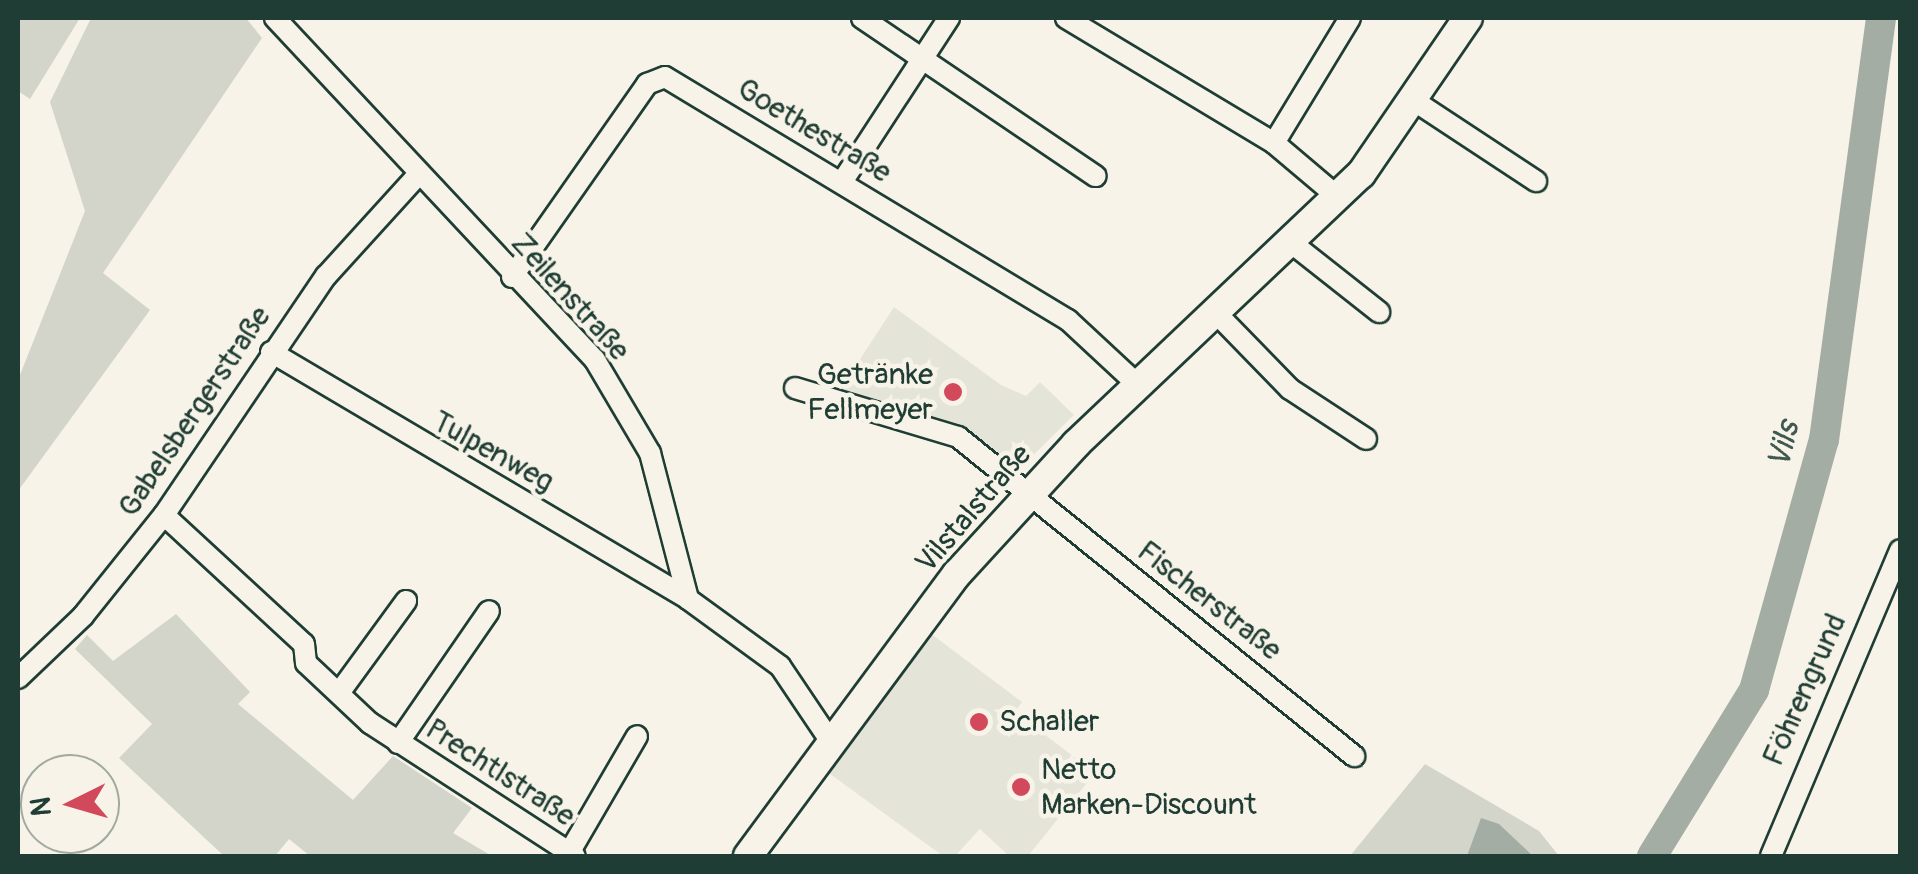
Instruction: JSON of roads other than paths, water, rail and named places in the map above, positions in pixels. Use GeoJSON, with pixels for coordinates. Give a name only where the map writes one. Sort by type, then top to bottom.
{"type":"FeatureCollection","features":[{"type":"Feature","properties":{"kind":"main road","name":"Vilstalstraße"},"geometry":{"type":"LineString","coordinates":[[748,856],[829,739],[1023,498],[1339,198],[1416,102],[1468,18]]}},
{"type":"Feature","properties":{"kind":"street","name":"Zeilenstraße"},"geometry":{"type":"LineString","coordinates":[[275,18],[512,277],[595,360],[650,453],[688,599]]}},
{"type":"Feature","properties":{"kind":"street"},"geometry":{"type":"LineString","coordinates":[[862,18],[924,56],[1094,176]]}},
{"type":"Feature","properties":{"kind":"street"},"geometry":{"type":"LineString","coordinates":[[842,182],[948,18]]}},
{"type":"Feature","properties":{"kind":"street"},"geometry":{"type":"LineString","coordinates":[[1066,18],[1274,143],[1339,198]]}},
{"type":"Feature","properties":{"kind":"street"},"geometry":{"type":"LineString","coordinates":[[1274,143],[1350,18]]}},
{"type":"Feature","properties":{"kind":"street","name":"Goethestraße"},"geometry":{"type":"LineString","coordinates":[[512,277],[654,78],[842,182],[1068,320],[1139,386]]}},
{"type":"Feature","properties":{"kind":"street"},"geometry":{"type":"LineString","coordinates":[[1416,102],[1536,181]]}},
{"type":"Feature","properties":{"kind":"street","name":"Gabelsbergerstraße"},"geometry":{"type":"LineString","coordinates":[[18,678],[83,616],[164,514],[271,352],[418,175]]}},
{"type":"Feature","properties":{"kind":"street"},"geometry":{"type":"LineString","coordinates":[[1294,244],[1378,312]]}},
{"type":"Feature","properties":{"kind":"street"},"geometry":{"type":"LineString","coordinates":[[1217,314],[1290,389],[1366,439]]}},
{"type":"Feature","properties":{"kind":"street","name":"Tulpenweg"},"geometry":{"type":"LineString","coordinates":[[271,352],[688,599]]}},
{"type":"Feature","properties":{"kind":"street","name":"Fischerstraße"},"geometry":{"type":"LineString","coordinates":[[795,388],[958,437],[1023,498],[1354,756]]}},
{"type":"Feature","properties":{"kind":"street","name":"Prechtlstraße"},"geometry":{"type":"LineString","coordinates":[[164,514],[304,644],[306,663],[398,744],[572,855],[638,736]]}},
{"type":"Feature","properties":{"kind":"street","name":"Föhrengrund"},"geometry":{"type":"LineString","coordinates":[[1771,856],[1900,550]]}},
{"type":"Feature","properties":{"kind":"street"},"geometry":{"type":"LineString","coordinates":[[688,599],[780,666],[829,739]]}},
{"type":"Feature","properties":{"kind":"street"},"geometry":{"type":"LineString","coordinates":[[339,694],[406,601]]}},
{"type":"Feature","properties":{"kind":"street","name":"Prechtlstraße"},"geometry":{"type":"LineString","coordinates":[[398,744],[489,611]]}},
{"type":"Feature","properties":{"kind":"waterway","name":"Vils"},"geometry":{"type":"LineString","coordinates":[[1652,856],[1754,690],[1824,440],[1881,18]]}},
{"type":"Feature","properties":{"kind":"place","name":"Getränke Fellmeyer"},"geometry":{"type":"Point","coordinates":[953,392]}},
{"type":"Feature","properties":{"kind":"place","name":"Schaller"},"geometry":{"type":"Point","coordinates":[979,722]}},
{"type":"Feature","properties":{"kind":"place","name":"Netto Marken-Discount"},"geometry":{"type":"Point","coordinates":[1021,787]}}]}
